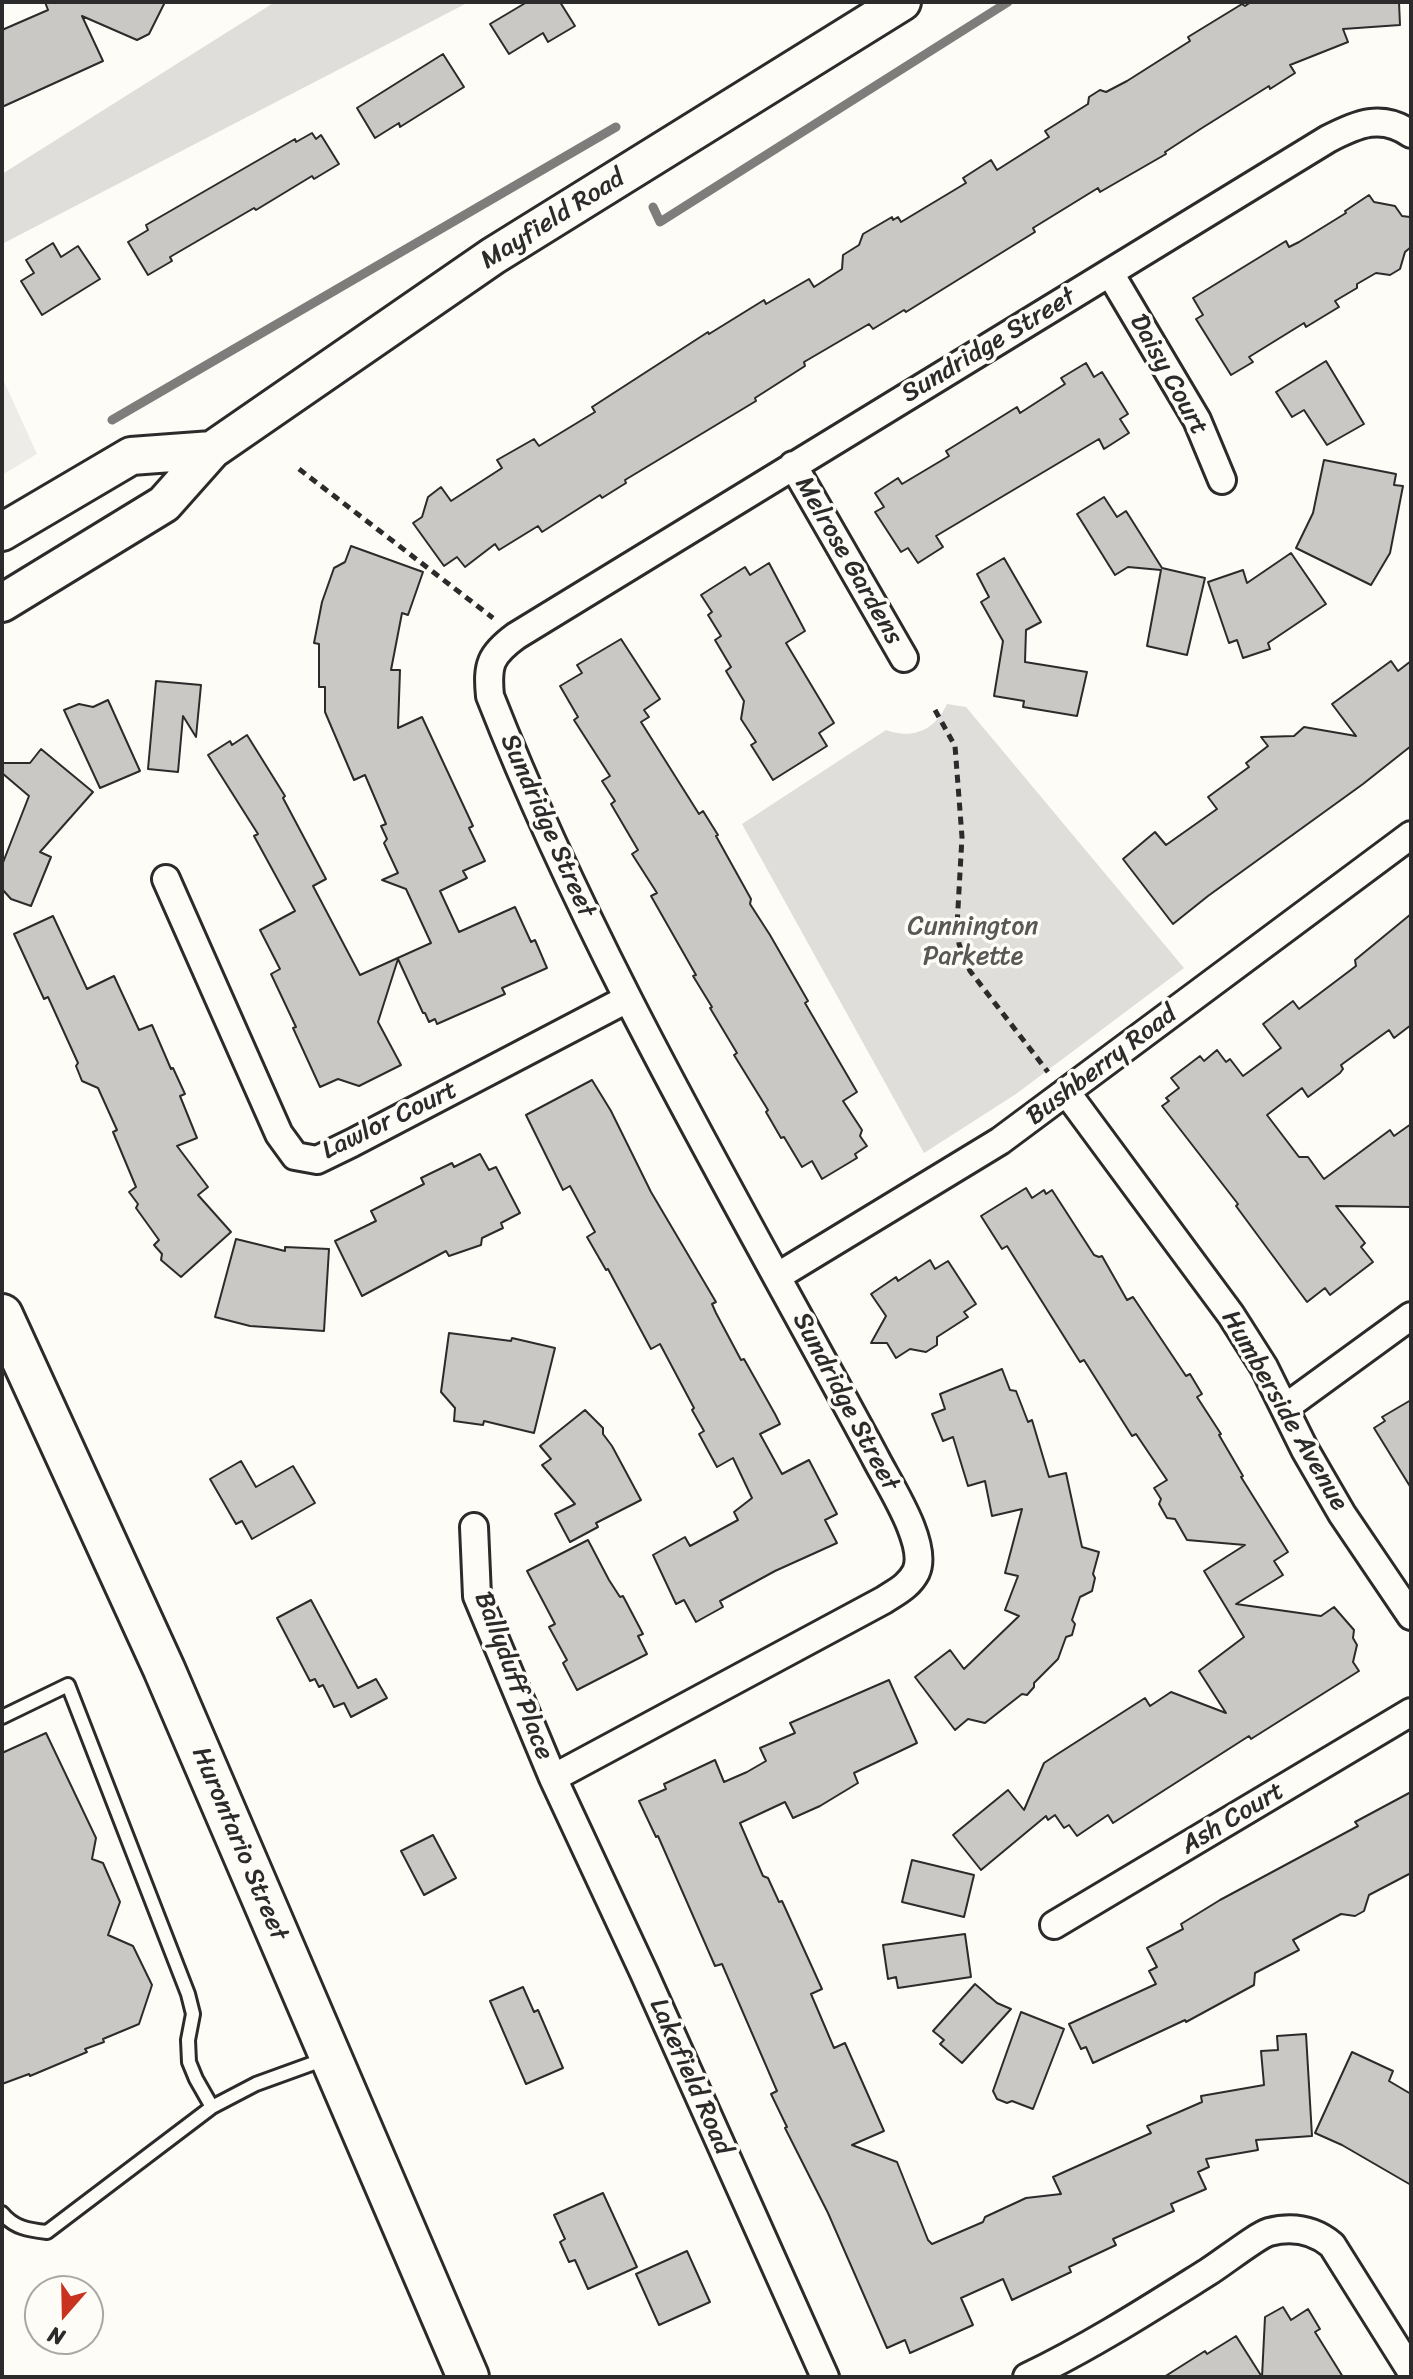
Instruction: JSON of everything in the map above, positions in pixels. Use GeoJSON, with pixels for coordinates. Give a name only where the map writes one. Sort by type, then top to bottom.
{"type":"FeatureCollection","features":[{"type":"Feature","properties":{"kind":"main road","name":"Mayfield Road"},"geometry":{"type":"LineString","coordinates":[[2,603],[164,504],[212,450],[493,256],[902,2]]}},
{"type":"Feature","properties":{"kind":"main road"},"geometry":{"type":"LineString","coordinates":[[11,522],[131,456],[212,450]]}},
{"type":"Feature","properties":{"kind":"main road","name":"Hurontario Street"},"geometry":{"type":"LineString","coordinates":[[2,1315],[164,1669],[468,2377]]}},
{"type":"Feature","properties":{"kind":"street","name":"Sundridge Street"},"geometry":{"type":"LineString","coordinates":[[553,1778],[884,1600],[906,1586],[918,1569],[918,1549],[914,1533],[627,999],[588,918],[490,696],[488,674],[492,658],[516,636],[1353,126],[1379,121],[1394,124],[1411,134]]}},
{"type":"Feature","properties":{"kind":"street","name":"Daisy Court"},"geometry":{"type":"LineString","coordinates":[[1110,273],[1197,420],[1222,480]]}},
{"type":"Feature","properties":{"kind":"street","name":"Melrose Gardens"},"geometry":{"type":"LineString","coordinates":[[793,465],[904,658]]}},
{"type":"Feature","properties":{"kind":"street","name":"Bushberry Road"},"geometry":{"type":"LineString","coordinates":[[778,1276],[1000,1141],[1411,835]]}},
{"type":"Feature","properties":{"kind":"street","name":"Lawlor Court"},"geometry":{"type":"LineString","coordinates":[[166,879],[279,1134],[295,1156],[317,1160],[627,999]]}},
{"type":"Feature","properties":{"kind":"street","name":"Humberside Avenue"},"geometry":{"type":"LineString","coordinates":[[1067,1093],[1231,1315],[1286,1407],[1305,1450],[1342,1514],[1411,1616]]}},
{"type":"Feature","properties":{"kind":"street"},"geometry":{"type":"LineString","coordinates":[[1286,1407],[1411,1316]]}},
{"type":"Feature","properties":{"kind":"street","name":"Ballyduff Place"},"geometry":{"type":"LineString","coordinates":[[474,1527],[477,1596],[553,1778]]}},
{"type":"Feature","properties":{"kind":"street","name":"Ash Court"},"geometry":{"type":"LineString","coordinates":[[1054,1925],[1411,1712]]}},
{"type":"Feature","properties":{"kind":"street","name":"Lakefield Road"},"geometry":{"type":"LineString","coordinates":[[553,1778],[825,2377]]}},
{"type":"Feature","properties":{"kind":"street"},"geometry":{"type":"LineString","coordinates":[[1027,2377],[1107,2335],[1265,2233],[1286,2229],[1318,2234],[1332,2245],[1411,2371]]}},
{"type":"Feature","properties":{"kind":"lane"},"geometry":{"type":"LineString","coordinates":[[2,1717],[68,1685],[188,1994],[193,2014],[188,2040],[189,2062],[212,2107]]}},
{"type":"Feature","properties":{"kind":"lane"},"geometry":{"type":"LineString","coordinates":[[2,2213],[26,2230],[47,2232],[212,2107],[256,2084],[331,2057]]}},
{"type":"Feature","properties":{"kind":"path"},"geometry":{"type":"LineString","coordinates":[[299,469],[493,618]]}},
{"type":"Feature","properties":{"kind":"path"},"geometry":{"type":"LineString","coordinates":[[935,710],[955,746],[962,837],[957,926],[959,944],[970,971],[1049,1073]]}},
{"type":"Feature","properties":{"kind":"shaded area"},"geometry":{"type":"Polygon","coordinates":[[[2,377],[37,454],[2,475],[2,377]]]}},
{"type":"Feature","properties":{"kind":"green space"},"geometry":{"type":"Polygon","coordinates":[[[275,2],[469,2],[2,244],[2,174],[275,2]]]}},
{"type":"Feature","properties":{"kind":"green space","name":"Cunnington Parkette"},"geometry":{"type":"Polygon","coordinates":[[[947,704],[966,707],[1184,968],[1016,1094],[924,1153],[742,824],[886,730],[905,734],[930,726],[947,704]]]}},
{"type":"Feature","properties":{"kind":"building"},"geometry":{"type":"Polygon","coordinates":[[[45,2],[165,2],[149,34],[137,40],[82,16],[103,61],[2,107],[2,30],[48,10],[45,2]]]}},
{"type":"Feature","properties":{"kind":"building"},"geometry":{"type":"Polygon","coordinates":[[[527,2],[560,2],[575,26],[548,42],[543,33],[509,54],[490,24],[527,2]]]}},
{"type":"Feature","properties":{"kind":"building"},"geometry":{"type":"Polygon","coordinates":[[[1251,2],[1399,2],[1400,25],[1343,29],[1348,42],[1290,65],[1295,73],[1202,128],[1166,154],[1100,192],[1098,188],[1033,228],[1035,232],[906,312],[904,310],[873,329],[869,324],[804,362],[805,366],[755,398],[756,401],[542,532],[538,526],[499,550],[495,544],[465,567],[457,557],[444,566],[413,523],[422,517],[428,497],[441,487],[451,501],[502,468],[497,460],[534,439],[539,446],[595,412],[592,407],[708,332],[809,279],[814,287],[842,269],[843,255],[859,245],[863,234],[892,217],[893,220],[898,217],[901,222],[966,183],[963,178],[991,160],[997,170],[1049,137],[1045,131],[1088,104],[1089,97],[1127,81],[1190,41],[1188,37],[1242,4],[1245,6],[1251,2]]]}},
{"type":"Feature","properties":{"kind":"building"},"geometry":{"type":"Polygon","coordinates":[[[443,54],[464,87],[400,127],[399,123],[375,138],[357,108],[443,54]]]}},
{"type":"Feature","properties":{"kind":"building"},"geometry":{"type":"Polygon","coordinates":[[[312,133],[316,139],[321,135],[339,164],[314,179],[312,176],[256,210],[254,208],[170,257],[172,261],[148,275],[128,242],[148,230],[146,225],[295,139],[296,142],[312,133]]]}},
{"type":"Feature","properties":{"kind":"building"},"geometry":{"type":"Polygon","coordinates":[[[1369,195],[1374,202],[1395,206],[1402,216],[1410,217],[1411,247],[1405,252],[1400,269],[1390,275],[1376,273],[1357,284],[1357,288],[1335,301],[1339,307],[1306,327],[1304,323],[1249,357],[1253,362],[1231,375],[1196,319],[1203,315],[1193,298],[1286,241],[1289,247],[1299,242],[1369,195]]]}},
{"type":"Feature","properties":{"kind":"building"},"geometry":{"type":"Polygon","coordinates":[[[53,243],[61,257],[78,246],[100,279],[42,315],[21,281],[34,273],[26,260],[53,243]]]}},
{"type":"Feature","properties":{"kind":"building"},"geometry":{"type":"Polygon","coordinates":[[[1326,361],[1364,424],[1327,445],[1304,410],[1292,417],[1276,392],[1326,361]]]}},
{"type":"Feature","properties":{"kind":"building"},"geometry":{"type":"Polygon","coordinates":[[[1086,363],[1094,377],[1102,372],[1128,414],[1120,419],[1129,433],[1104,449],[1099,439],[936,536],[943,547],[918,563],[908,548],[901,552],[875,512],[884,507],[875,493],[898,478],[902,484],[949,456],[946,451],[1017,407],[1020,413],[1065,384],[1061,378],[1086,363]]]}},
{"type":"Feature","properties":{"kind":"building"},"geometry":{"type":"Polygon","coordinates":[[[1324,460],[1396,474],[1394,485],[1403,486],[1390,553],[1371,585],[1296,548],[1313,513],[1324,460]]]}},
{"type":"Feature","properties":{"kind":"building"},"geometry":{"type":"Polygon","coordinates":[[[1104,497],[1117,517],[1126,511],[1162,568],[1205,578],[1187,655],[1147,646],[1161,570],[1128,567],[1115,575],[1077,514],[1104,497]]]}},
{"type":"Feature","properties":{"kind":"building"},"geometry":{"type":"Polygon","coordinates":[[[351,546],[423,572],[408,615],[402,613],[391,670],[400,670],[398,728],[422,717],[473,826],[469,828],[485,861],[463,871],[467,878],[440,891],[459,932],[515,907],[547,968],[502,988],[505,994],[437,1024],[435,1019],[429,1022],[423,1013],[398,959],[378,1022],[401,1065],[359,1086],[338,1079],[320,1087],[271,974],[280,969],[260,930],[295,911],[254,836],[258,834],[208,755],[230,741],[232,745],[247,735],[285,796],[283,798],[326,879],[313,886],[360,975],[431,943],[406,889],[382,880],[398,873],[384,843],[387,839],[381,826],[386,824],[365,775],[354,780],[325,712],[325,687],[319,687],[319,644],[314,643],[322,602],[334,568],[345,562],[351,546]]]}},
{"type":"Feature","properties":{"kind":"building"},"geometry":{"type":"Polygon","coordinates":[[[1291,553],[1326,604],[1268,643],[1270,649],[1243,658],[1237,640],[1229,643],[1208,582],[1243,570],[1247,583],[1291,553]]]}},
{"type":"Feature","properties":{"kind":"building"},"geometry":{"type":"Polygon","coordinates":[[[1004,558],[1041,622],[1026,630],[1025,662],[1087,672],[1077,716],[1023,707],[1024,701],[994,696],[1003,641],[981,602],[989,597],[977,574],[1004,558]]]}},
{"type":"Feature","properties":{"kind":"building"},"geometry":{"type":"Polygon","coordinates":[[[769,563],[805,631],[786,643],[834,723],[819,733],[827,746],[773,780],[751,745],[756,742],[741,719],[744,701],[726,671],[731,667],[715,640],[721,636],[708,615],[712,612],[701,595],[745,567],[750,575],[769,563]]]}},
{"type":"Feature","properties":{"kind":"building"},"geometry":{"type":"Polygon","coordinates":[[[621,639],[660,699],[644,710],[649,717],[641,722],[699,814],[703,811],[718,835],[751,899],[750,904],[808,1001],[805,1003],[857,1092],[843,1101],[862,1130],[860,1136],[867,1146],[855,1154],[857,1158],[822,1179],[812,1161],[802,1167],[784,1137],[781,1138],[766,1112],[768,1110],[734,1055],[737,1053],[651,896],[657,893],[632,854],[638,850],[611,804],[615,801],[602,781],[610,776],[574,720],[578,717],[560,686],[582,673],[577,665],[621,639]]]}},
{"type":"Feature","properties":{"kind":"building"},"geometry":{"type":"Polygon","coordinates":[[[1391,661],[1398,671],[1411,661],[1411,746],[1173,924],[1123,859],[1155,832],[1166,845],[1217,809],[1208,797],[1249,767],[1246,763],[1268,746],[1261,737],[1294,736],[1304,727],[1356,736],[1332,704],[1391,661]]]}},
{"type":"Feature","properties":{"kind":"building"},"geometry":{"type":"Polygon","coordinates":[[[156,681],[201,685],[196,737],[183,716],[178,772],[148,769],[156,681]]]}},
{"type":"Feature","properties":{"kind":"building"},"geometry":{"type":"Polygon","coordinates":[[[108,700],[140,771],[100,788],[64,710],[79,704],[93,707],[108,700]]]}},
{"type":"Feature","properties":{"kind":"building"},"geometry":{"type":"Polygon","coordinates":[[[41,749],[93,792],[40,852],[51,857],[31,906],[11,899],[2,889],[2,865],[29,796],[2,773],[2,763],[30,763],[41,749]]]}},
{"type":"Feature","properties":{"kind":"building"},"geometry":{"type":"Polygon","coordinates":[[[1411,914],[1411,1025],[1394,1038],[1389,1030],[1341,1065],[1343,1069],[1340,1073],[1308,1097],[1302,1088],[1267,1115],[1299,1157],[1308,1157],[1324,1179],[1390,1130],[1394,1136],[1411,1124],[1411,1207],[1336,1206],[1365,1243],[1361,1247],[1373,1262],[1330,1295],[1325,1288],[1307,1302],[1236,1206],[1238,1204],[1162,1106],[1169,1101],[1166,1098],[1179,1088],[1171,1078],[1200,1056],[1204,1061],[1217,1050],[1226,1062],[1230,1059],[1243,1076],[1281,1048],[1263,1024],[1293,1001],[1299,1009],[1356,966],[1355,960],[1411,914]]]}},
{"type":"Feature","properties":{"kind":"building"},"geometry":{"type":"Polygon","coordinates":[[[53,916],[87,989],[114,976],[139,1030],[152,1025],[185,1094],[180,1096],[197,1138],[177,1146],[208,1187],[198,1195],[231,1232],[181,1277],[161,1260],[162,1254],[154,1245],[159,1240],[136,1208],[138,1204],[129,1192],[136,1187],[113,1132],[117,1130],[98,1088],[82,1081],[76,1066],[78,1063],[48,997],[44,999],[14,934],[53,916]]]}},
{"type":"Feature","properties":{"kind":"building"},"geometry":{"type":"Polygon","coordinates":[[[592,1080],[651,1192],[716,1302],[712,1304],[741,1360],[744,1359],[780,1424],[760,1434],[782,1474],[809,1460],[837,1514],[825,1520],[837,1543],[775,1571],[720,1601],[723,1607],[696,1622],[684,1600],[676,1604],[653,1555],[685,1537],[690,1546],[738,1520],[734,1512],[752,1498],[733,1458],[717,1467],[699,1434],[704,1431],[692,1410],[694,1408],[660,1344],[651,1349],[587,1237],[595,1232],[570,1186],[563,1190],[526,1115],[592,1080]]]}},
{"type":"Feature","properties":{"kind":"building"},"geometry":{"type":"Polygon","coordinates":[[[480,1154],[489,1170],[496,1167],[520,1213],[501,1223],[503,1228],[482,1238],[481,1245],[449,1256],[446,1251],[362,1296],[335,1241],[376,1221],[371,1211],[424,1184],[421,1178],[480,1154]]]}},
{"type":"Feature","properties":{"kind":"building"},"geometry":{"type":"Polygon","coordinates":[[[1026,1188],[1032,1198],[1044,1190],[1046,1194],[1052,1190],[1094,1255],[1102,1256],[1127,1300],[1133,1297],[1186,1376],[1190,1374],[1202,1394],[1197,1397],[1221,1434],[1241,1477],[1288,1552],[1274,1561],[1283,1575],[1236,1604],[1321,1616],[1334,1607],[1354,1630],[1353,1638],[1357,1645],[1353,1662],[1359,1671],[1251,1739],[1249,1736],[1113,1823],[1108,1815],[1077,1836],[1069,1825],[1064,1828],[1055,1815],[1048,1820],[1046,1816],[981,1870],[953,1835],[1008,1790],[1024,1810],[1044,1763],[1056,1755],[1145,1698],[1150,1706],[1171,1692],[1226,1713],[1199,1671],[1244,1637],[1204,1571],[1245,1545],[1187,1540],[1175,1519],[1167,1518],[1154,1488],[1167,1480],[1136,1434],[1132,1436],[1084,1360],[1080,1362],[1007,1246],[1002,1249],[981,1216],[1026,1188]]]}},
{"type":"Feature","properties":{"kind":"building"},"geometry":{"type":"Polygon","coordinates":[[[236,1239],[285,1251],[285,1247],[329,1249],[324,1331],[250,1326],[215,1317],[236,1239]]]}},
{"type":"Feature","properties":{"kind":"building"},"geometry":{"type":"Polygon","coordinates":[[[930,1260],[935,1269],[948,1261],[976,1304],[964,1312],[968,1317],[937,1337],[937,1345],[926,1352],[910,1349],[896,1358],[887,1343],[871,1343],[886,1316],[871,1294],[930,1260]]]}},
{"type":"Feature","properties":{"kind":"building"},"geometry":{"type":"Polygon","coordinates":[[[449,1333],[511,1341],[512,1338],[555,1348],[534,1433],[484,1421],[483,1425],[454,1421],[455,1408],[441,1392],[449,1333]]]}},
{"type":"Feature","properties":{"kind":"building"},"geometry":{"type":"Polygon","coordinates":[[[1002,1369],[1010,1390],[1016,1391],[1028,1422],[1032,1420],[1049,1477],[1066,1473],[1082,1547],[1099,1552],[1092,1591],[1080,1597],[1072,1620],[1075,1624],[1072,1635],[1066,1637],[1058,1659],[1034,1683],[1027,1695],[1022,1694],[985,1723],[968,1719],[955,1730],[915,1677],[950,1650],[964,1669],[1019,1616],[1005,1610],[1018,1576],[1005,1573],[1022,1509],[992,1516],[985,1481],[968,1486],[953,1437],[943,1441],[932,1414],[945,1409],[940,1394],[1002,1369]]]}},
{"type":"Feature","properties":{"kind":"building"},"geometry":{"type":"Polygon","coordinates":[[[1411,1400],[1411,1488],[1374,1428],[1385,1421],[1382,1417],[1411,1400]]]}},
{"type":"Feature","properties":{"kind":"building"},"geometry":{"type":"Polygon","coordinates":[[[585,1410],[603,1428],[603,1434],[641,1500],[596,1523],[598,1527],[570,1542],[555,1514],[575,1504],[542,1465],[551,1459],[540,1446],[585,1410]]]}},
{"type":"Feature","properties":{"kind":"building"},"geometry":{"type":"Polygon","coordinates":[[[241,1461],[256,1487],[293,1466],[315,1503],[252,1539],[242,1521],[236,1524],[210,1479],[241,1461]]]}},
{"type":"Feature","properties":{"kind":"building"},"geometry":{"type":"Polygon","coordinates":[[[588,1540],[643,1634],[638,1636],[647,1654],[577,1690],[563,1663],[567,1660],[549,1627],[555,1624],[527,1571],[588,1540]]]}},
{"type":"Feature","properties":{"kind":"building"},"geometry":{"type":"Polygon","coordinates":[[[311,1600],[358,1688],[376,1679],[387,1698],[351,1717],[344,1703],[334,1707],[323,1685],[319,1687],[315,1679],[310,1681],[277,1618],[311,1600]]]}},
{"type":"Feature","properties":{"kind":"building"},"geometry":{"type":"Polygon","coordinates":[[[889,1680],[917,1743],[854,1773],[858,1783],[820,1806],[793,1818],[785,1802],[740,1823],[763,1876],[768,1878],[779,1902],[782,1901],[822,1989],[811,1994],[834,2048],[845,2043],[884,2131],[852,2145],[897,2162],[928,2240],[932,2244],[983,2222],[985,2217],[1026,2198],[1061,2194],[1053,2177],[1151,2133],[1147,2126],[1202,2102],[1201,2096],[1264,2085],[1261,2051],[1278,2050],[1277,2036],[1306,2034],[1312,2136],[1256,2140],[1258,2150],[1206,2159],[1209,2167],[1198,2172],[1206,2189],[1171,2204],[1174,2211],[1113,2239],[1116,2245],[1069,2267],[1071,2272],[1012,2300],[1003,2279],[961,2298],[973,2325],[910,2353],[905,2340],[887,2348],[828,2213],[785,2128],[771,2094],[777,2091],[722,1964],[715,1966],[658,1836],[639,1801],[666,1789],[664,1784],[715,1760],[724,1782],[747,1772],[766,1761],[760,1748],[795,1733],[790,1723],[889,1680]]]}},
{"type":"Feature","properties":{"kind":"building"},"geometry":{"type":"Polygon","coordinates":[[[46,1733],[96,1838],[92,1859],[103,1863],[120,1902],[108,1935],[133,1946],[152,1985],[139,2024],[103,2039],[104,2042],[85,2049],[87,2052],[2,2084],[2,1753],[46,1733]]]}},
{"type":"Feature","properties":{"kind":"building"},"geometry":{"type":"Polygon","coordinates":[[[1411,1792],[1411,1873],[1369,1895],[1364,1911],[1355,1916],[1341,1914],[1293,1940],[1299,1950],[1255,1973],[1254,1985],[1186,2022],[1093,2063],[1086,2047],[1081,2049],[1069,2024],[1156,1984],[1149,1971],[1157,1967],[1147,1948],[1183,1929],[1181,1924],[1220,1900],[1358,1826],[1355,1822],[1411,1792]]]}},
{"type":"Feature","properties":{"kind":"building"},"geometry":{"type":"Polygon","coordinates":[[[433,1835],[456,1878],[424,1895],[401,1851],[433,1835]]]}},
{"type":"Feature","properties":{"kind":"building"},"geometry":{"type":"Polygon","coordinates":[[[912,1860],[974,1875],[964,1917],[902,1902],[912,1860]]]}},
{"type":"Feature","properties":{"kind":"building"},"geometry":{"type":"Polygon","coordinates":[[[965,1934],[971,1977],[898,1988],[896,1977],[888,1979],[883,1945],[965,1934]]]}},
{"type":"Feature","properties":{"kind":"building"},"geometry":{"type":"Polygon","coordinates":[[[975,1984],[997,2003],[1011,2009],[962,2063],[940,2044],[944,2040],[933,2031],[975,1984]]]}},
{"type":"Feature","properties":{"kind":"building"},"geometry":{"type":"Polygon","coordinates":[[[523,1987],[534,2012],[538,2010],[563,2068],[526,2084],[490,2001],[523,1987]]]}},
{"type":"Feature","properties":{"kind":"building"},"geometry":{"type":"Polygon","coordinates":[[[1021,2012],[1064,2029],[1033,2109],[997,2099],[993,2091],[1021,2012]]]}},
{"type":"Feature","properties":{"kind":"building"},"geometry":{"type":"Polygon","coordinates":[[[1352,2052],[1393,2071],[1389,2081],[1411,2094],[1411,2185],[1315,2133],[1352,2052]]]}},
{"type":"Feature","properties":{"kind":"building"},"geometry":{"type":"Polygon","coordinates":[[[603,2193],[637,2267],[588,2289],[575,2260],[569,2262],[560,2242],[565,2239],[554,2215],[603,2193]]]}},
{"type":"Feature","properties":{"kind":"building"},"geometry":{"type":"Polygon","coordinates":[[[687,2251],[710,2302],[659,2325],[636,2274],[687,2251]]]}},
{"type":"Feature","properties":{"kind":"building"},"geometry":{"type":"Polygon","coordinates":[[[1283,2307],[1291,2320],[1308,2309],[1320,2329],[1315,2332],[1343,2377],[1262,2377],[1265,2317],[1283,2307]]]}},
{"type":"Feature","properties":{"kind":"building"},"geometry":{"type":"Polygon","coordinates":[[[1236,2336],[1262,2377],[1164,2377],[1205,2351],[1207,2354],[1236,2336]]]}},
{"type":"Feature","properties":{"kind":"waterway"},"geometry":{"type":"LineString","coordinates":[[653,207],[660,222],[1008,2]]}},
{"type":"Feature","properties":{"kind":"waterway"},"geometry":{"type":"LineString","coordinates":[[112,420],[616,127]]}}]}
